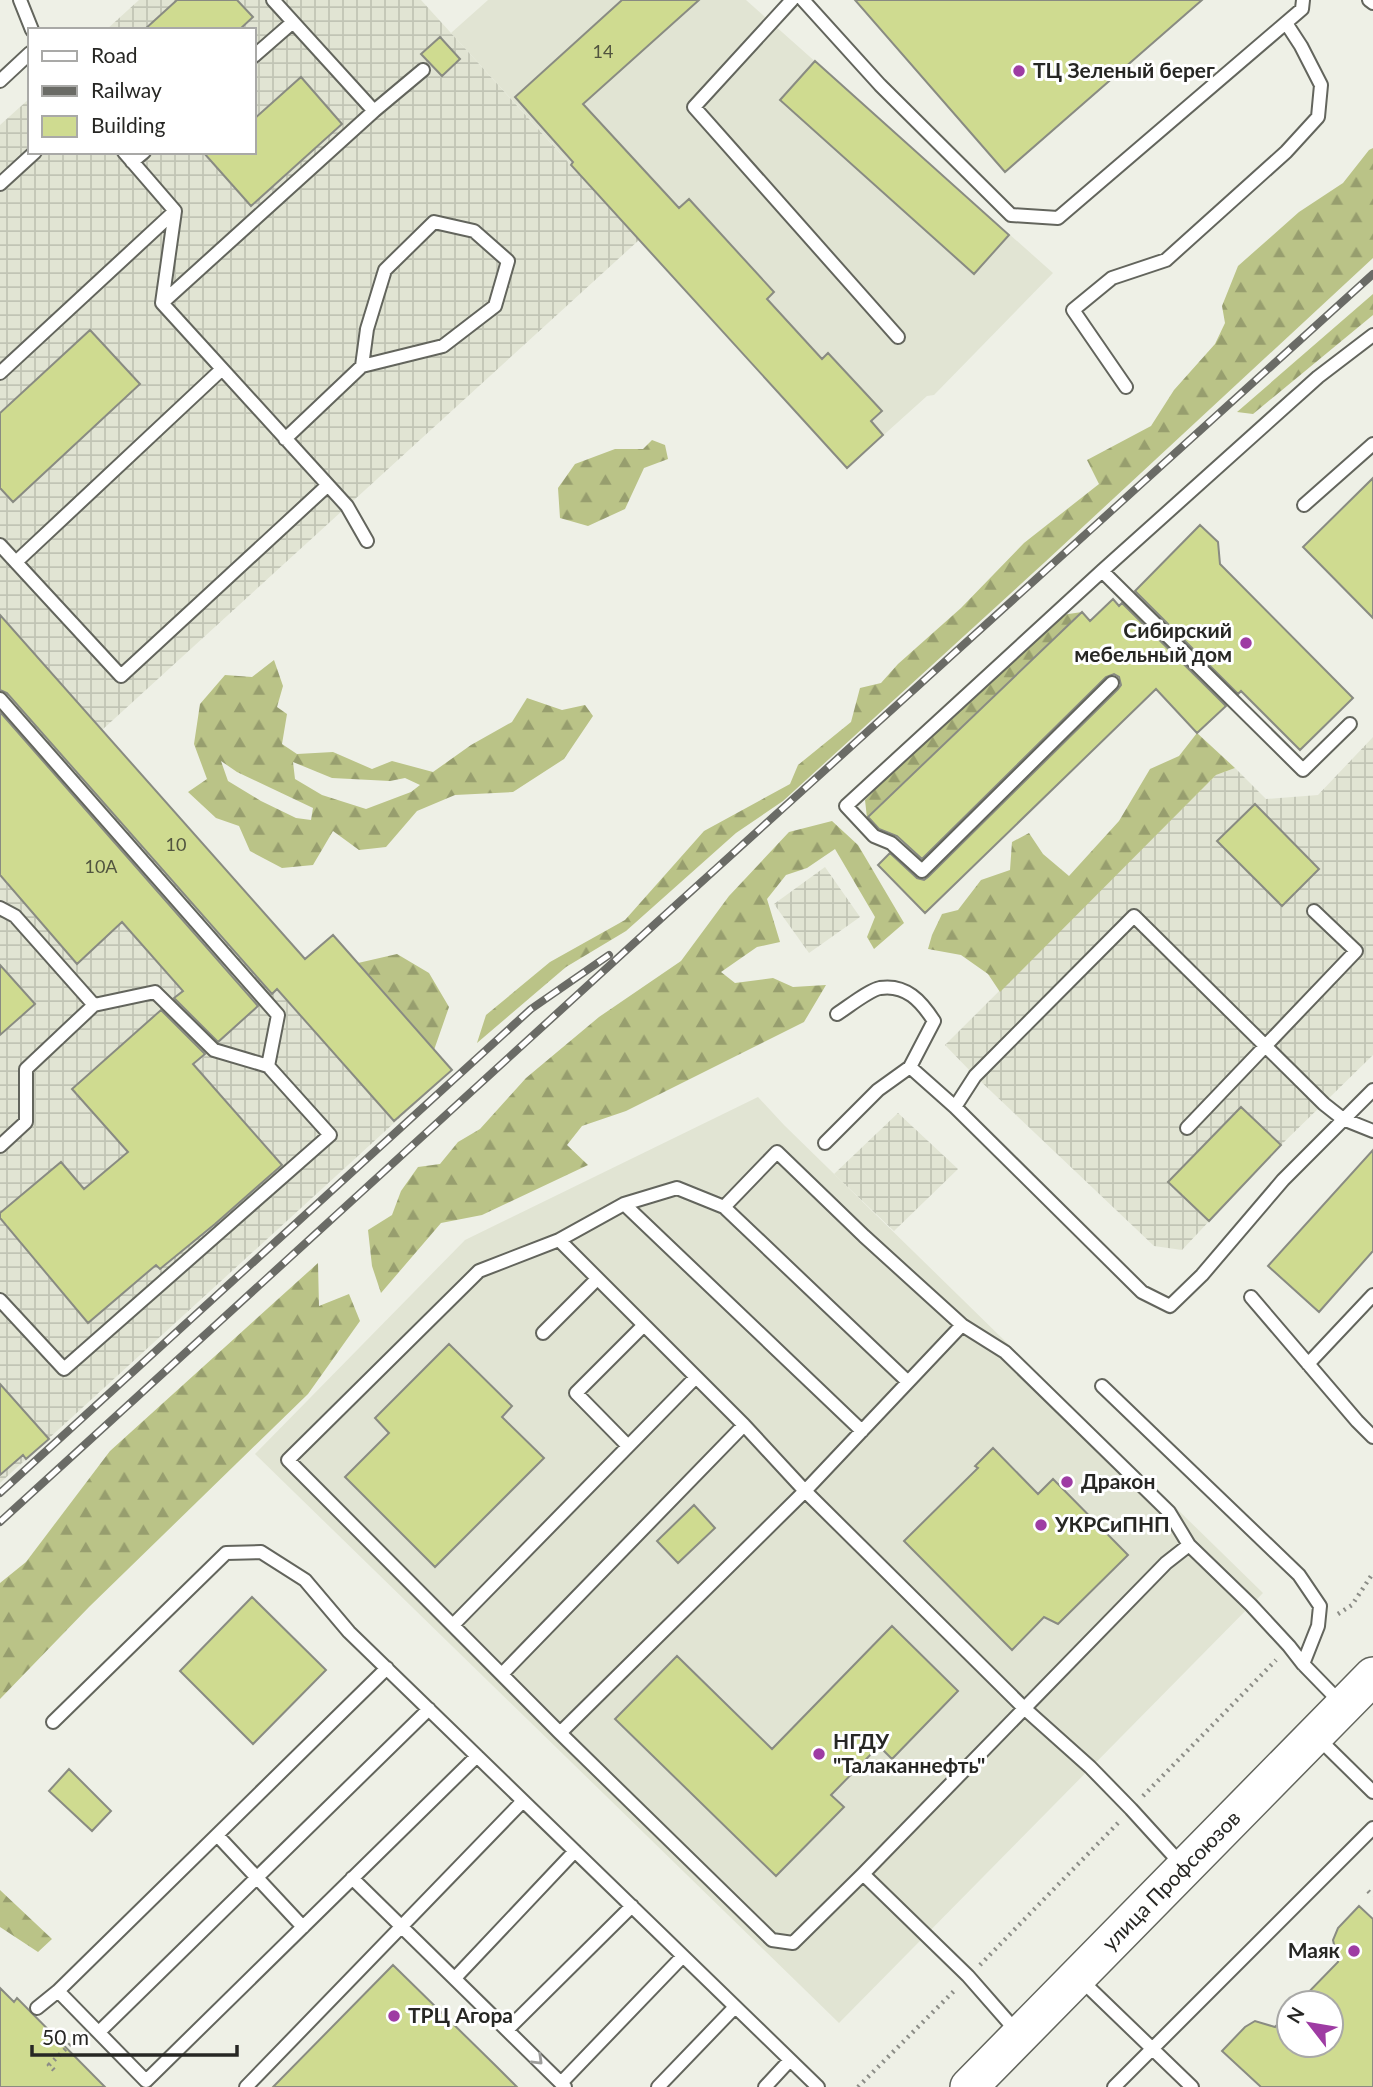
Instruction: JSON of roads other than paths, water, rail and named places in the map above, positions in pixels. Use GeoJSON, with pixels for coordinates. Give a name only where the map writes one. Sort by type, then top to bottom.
{"type":"FeatureCollection","features":[{"type":"Feature","properties":{"kind":"main road","name":"улица Профсоюзов"},"geometry":{"type":"LineString","coordinates":[[969,2087],[1373,1676]]}},
{"type":"Feature","properties":{"kind":"lane"},"geometry":{"type":"LineString","coordinates":[[20,0],[31,28]]}},
{"type":"Feature","properties":{"kind":"lane"},"geometry":{"type":"LineString","coordinates":[[273,0],[374,111]]}},
{"type":"Feature","properties":{"kind":"lane"},"geometry":{"type":"LineString","coordinates":[[792,0],[694,107],[898,337]]}},
{"type":"Feature","properties":{"kind":"lane"},"geometry":{"type":"LineString","coordinates":[[803,0],[880,85],[1011,215],[1058,218],[1302,9],[1303,0]]}},
{"type":"Feature","properties":{"kind":"lane"},"geometry":{"type":"LineString","coordinates":[[256,54],[293,22]]}},
{"type":"Feature","properties":{"kind":"lane"},"geometry":{"type":"LineString","coordinates":[[1126,387],[1073,310],[1112,278],[1166,260],[1286,152],[1318,117],[1321,85],[1286,23]]}},
{"type":"Feature","properties":{"kind":"lane"},"geometry":{"type":"LineString","coordinates":[[0,81],[28,55]]}},
{"type":"Feature","properties":{"kind":"lane"},"geometry":{"type":"LineString","coordinates":[[162,303],[423,70]]}},
{"type":"Feature","properties":{"kind":"lane"},"geometry":{"type":"LineString","coordinates":[[0,184],[32,154]]}},
{"type":"Feature","properties":{"kind":"lane"},"geometry":{"type":"LineString","coordinates":[[128,157],[175,211],[162,303],[347,506],[367,541]]}},
{"type":"Feature","properties":{"kind":"lane"},"geometry":{"type":"LineString","coordinates":[[0,373],[175,211]]}},
{"type":"Feature","properties":{"kind":"lane"},"geometry":{"type":"LineString","coordinates":[[285,439],[362,366],[443,346],[495,306],[508,261],[474,231],[434,222],[385,270],[367,329],[362,366]]}},
{"type":"Feature","properties":{"kind":"lane"},"geometry":{"type":"LineString","coordinates":[[1112,683],[922,871],[891,843],[874,836],[846,806],[1318,377],[1373,335]]}},
{"type":"Feature","properties":{"kind":"lane"},"geometry":{"type":"LineString","coordinates":[[16,562],[221,370]]}},
{"type":"Feature","properties":{"kind":"lane"},"geometry":{"type":"LineString","coordinates":[[1304,505],[1373,444]]}},
{"type":"Feature","properties":{"kind":"lane"},"geometry":{"type":"LineString","coordinates":[[0,545],[121,676],[328,485]]}},
{"type":"Feature","properties":{"kind":"lane"},"geometry":{"type":"LineString","coordinates":[[1102,571],[1303,770],[1350,724]]}},
{"type":"Feature","properties":{"kind":"lane"},"geometry":{"type":"LineString","coordinates":[[0,699],[278,1015],[268,1066]]}},
{"type":"Feature","properties":{"kind":"lane"},"geometry":{"type":"LineString","coordinates":[[0,908],[15,916],[94,1005]]}},
{"type":"Feature","properties":{"kind":"lane"},"geometry":{"type":"LineString","coordinates":[[1187,1128],[1356,951],[1314,911]]}},
{"type":"Feature","properties":{"kind":"lane"},"geometry":{"type":"LineString","coordinates":[[955,1107],[975,1076],[1134,916],[1324,1104],[1343,1119],[1373,1131]]}},
{"type":"Feature","properties":{"kind":"lane"},"geometry":{"type":"LineString","coordinates":[[825,1143],[878,1090],[910,1067],[934,1021],[922,1003],[902,989],[878,988],[837,1014]]}},
{"type":"Feature","properties":{"kind":"lane"},"geometry":{"type":"LineString","coordinates":[[0,1146],[26,1122],[26,1069],[94,1005],[155,992],[214,1050],[268,1066],[330,1135],[64,1369],[0,1300]]}},
{"type":"Feature","properties":{"kind":"lane"},"geometry":{"type":"LineString","coordinates":[[910,1067],[955,1107],[1142,1292],[1170,1306],[1202,1275],[1283,1180],[1373,1090]]}},
{"type":"Feature","properties":{"kind":"lane"},"geometry":{"type":"LineString","coordinates":[[724,1207],[777,1152],[962,1325],[1005,1352],[1168,1512],[1189,1545],[1251,1605],[1303,1664],[1344,1705]]}},
{"type":"Feature","properties":{"kind":"lane"},"geometry":{"type":"LineString","coordinates":[[907,1381],[724,1207],[677,1188],[624,1204],[559,1240],[479,1271],[289,1460],[560,1733],[772,1940],[793,1943],[1166,1563],[1189,1545]]}},
{"type":"Feature","properties":{"kind":"lane"},"geometry":{"type":"LineString","coordinates":[[624,1204],[862,1431]]}},
{"type":"Feature","properties":{"kind":"lane"},"geometry":{"type":"LineString","coordinates":[[559,1240],[805,1491],[1024,1708],[1131,1809],[1185,1868]]}},
{"type":"Feature","properties":{"kind":"lane"},"geometry":{"type":"LineString","coordinates":[[543,1333],[597,1279]]}},
{"type":"Feature","properties":{"kind":"lane"},"geometry":{"type":"LineString","coordinates":[[1308,1364],[1373,1295]]}},
{"type":"Feature","properties":{"kind":"lane"},"geometry":{"type":"LineString","coordinates":[[1251,1297],[1373,1437]]}},
{"type":"Feature","properties":{"kind":"lane"},"geometry":{"type":"LineString","coordinates":[[560,1733],[805,1491],[962,1325]]}},
{"type":"Feature","properties":{"kind":"lane"},"geometry":{"type":"LineString","coordinates":[[628,1446],[576,1394],[643,1326]]}},
{"type":"Feature","properties":{"kind":"lane"},"geometry":{"type":"LineString","coordinates":[[453,1625],[696,1377]]}},
{"type":"Feature","properties":{"kind":"lane"},"geometry":{"type":"LineString","coordinates":[[1102,1386],[1299,1575],[1320,1606],[1318,1626],[1303,1664]]}},
{"type":"Feature","properties":{"kind":"lane"},"geometry":{"type":"LineString","coordinates":[[502,1674],[744,1426]]}},
{"type":"Feature","properties":{"kind":"lane"},"geometry":{"type":"LineString","coordinates":[[53,1722],[226,1553],[261,1552],[305,1580],[349,1632],[818,2087]]}},
{"type":"Feature","properties":{"kind":"lane"},"geometry":{"type":"LineString","coordinates":[[37,2008],[58,1991],[387,1668]]}},
{"type":"Feature","properties":{"kind":"lane"},"geometry":{"type":"LineString","coordinates":[[99,2032],[429,1709]]}},
{"type":"Feature","properties":{"kind":"lane"},"geometry":{"type":"LineString","coordinates":[[1315,1735],[1372,1789]]}},
{"type":"Feature","properties":{"kind":"lane"},"geometry":{"type":"LineString","coordinates":[[58,1991],[146,2081],[477,1756]]}},
{"type":"Feature","properties":{"kind":"lane"},"geometry":{"type":"LineString","coordinates":[[246,2087],[523,1801]]}},
{"type":"Feature","properties":{"kind":"lane"},"geometry":{"type":"LineString","coordinates":[[1114,2087],[1373,1828]]}},
{"type":"Feature","properties":{"kind":"lane"},"geometry":{"type":"LineString","coordinates":[[217,1835],[303,1927]]}},
{"type":"Feature","properties":{"kind":"lane"},"geometry":{"type":"LineString","coordinates":[[454,1978],[575,1851]]}},
{"type":"Feature","properties":{"kind":"lane"},"geometry":{"type":"LineString","coordinates":[[863,1874],[968,1976],[1020,2036]]}},
{"type":"Feature","properties":{"kind":"lane"},"geometry":{"type":"LineString","coordinates":[[352,1878],[563,2085],[683,1956]]}},
{"type":"Feature","properties":{"kind":"lane"},"geometry":{"type":"LineString","coordinates":[[507,2030],[632,1906]]}},
{"type":"Feature","properties":{"kind":"lane"},"geometry":{"type":"LineString","coordinates":[[1078,1977],[1192,2087]]}},
{"type":"Feature","properties":{"kind":"lane"},"geometry":{"type":"LineString","coordinates":[[658,2087],[735,2007]]}},
{"type":"Feature","properties":{"kind":"lane"},"geometry":{"type":"LineString","coordinates":[[765,2087],[790,2060]]}},
{"type":"Feature","properties":{"kind":"railway"},"geometry":{"type":"LineString","coordinates":[[0,1522],[1373,274]]}},
{"type":"Feature","properties":{"kind":"railway"},"geometry":{"type":"LineString","coordinates":[[0,1493],[531,1009],[609,955]]}},
{"type":"Feature","properties":{"kind":"place","name":"ТЦ Зеленый берег"},"geometry":{"type":"Point","coordinates":[1019,71]}},
{"type":"Feature","properties":{"kind":"place","name":"Сибирский мебельный дом"},"geometry":{"type":"Point","coordinates":[1246,643]}},
{"type":"Feature","properties":{"kind":"place","name":"Дракон"},"geometry":{"type":"Point","coordinates":[1067,1482]}},
{"type":"Feature","properties":{"kind":"place","name":"УКРСиПНП"},"geometry":{"type":"Point","coordinates":[1041,1525]}},
{"type":"Feature","properties":{"kind":"place","name":"НГДУ \"Талаканнефть\""},"geometry":{"type":"Point","coordinates":[819,1754]}},
{"type":"Feature","properties":{"kind":"place","name":"Маяк"},"geometry":{"type":"Point","coordinates":[1354,1951]}},
{"type":"Feature","properties":{"kind":"place","name":"ТРЦ Агора"},"geometry":{"type":"Point","coordinates":[394,2016]}}]}
